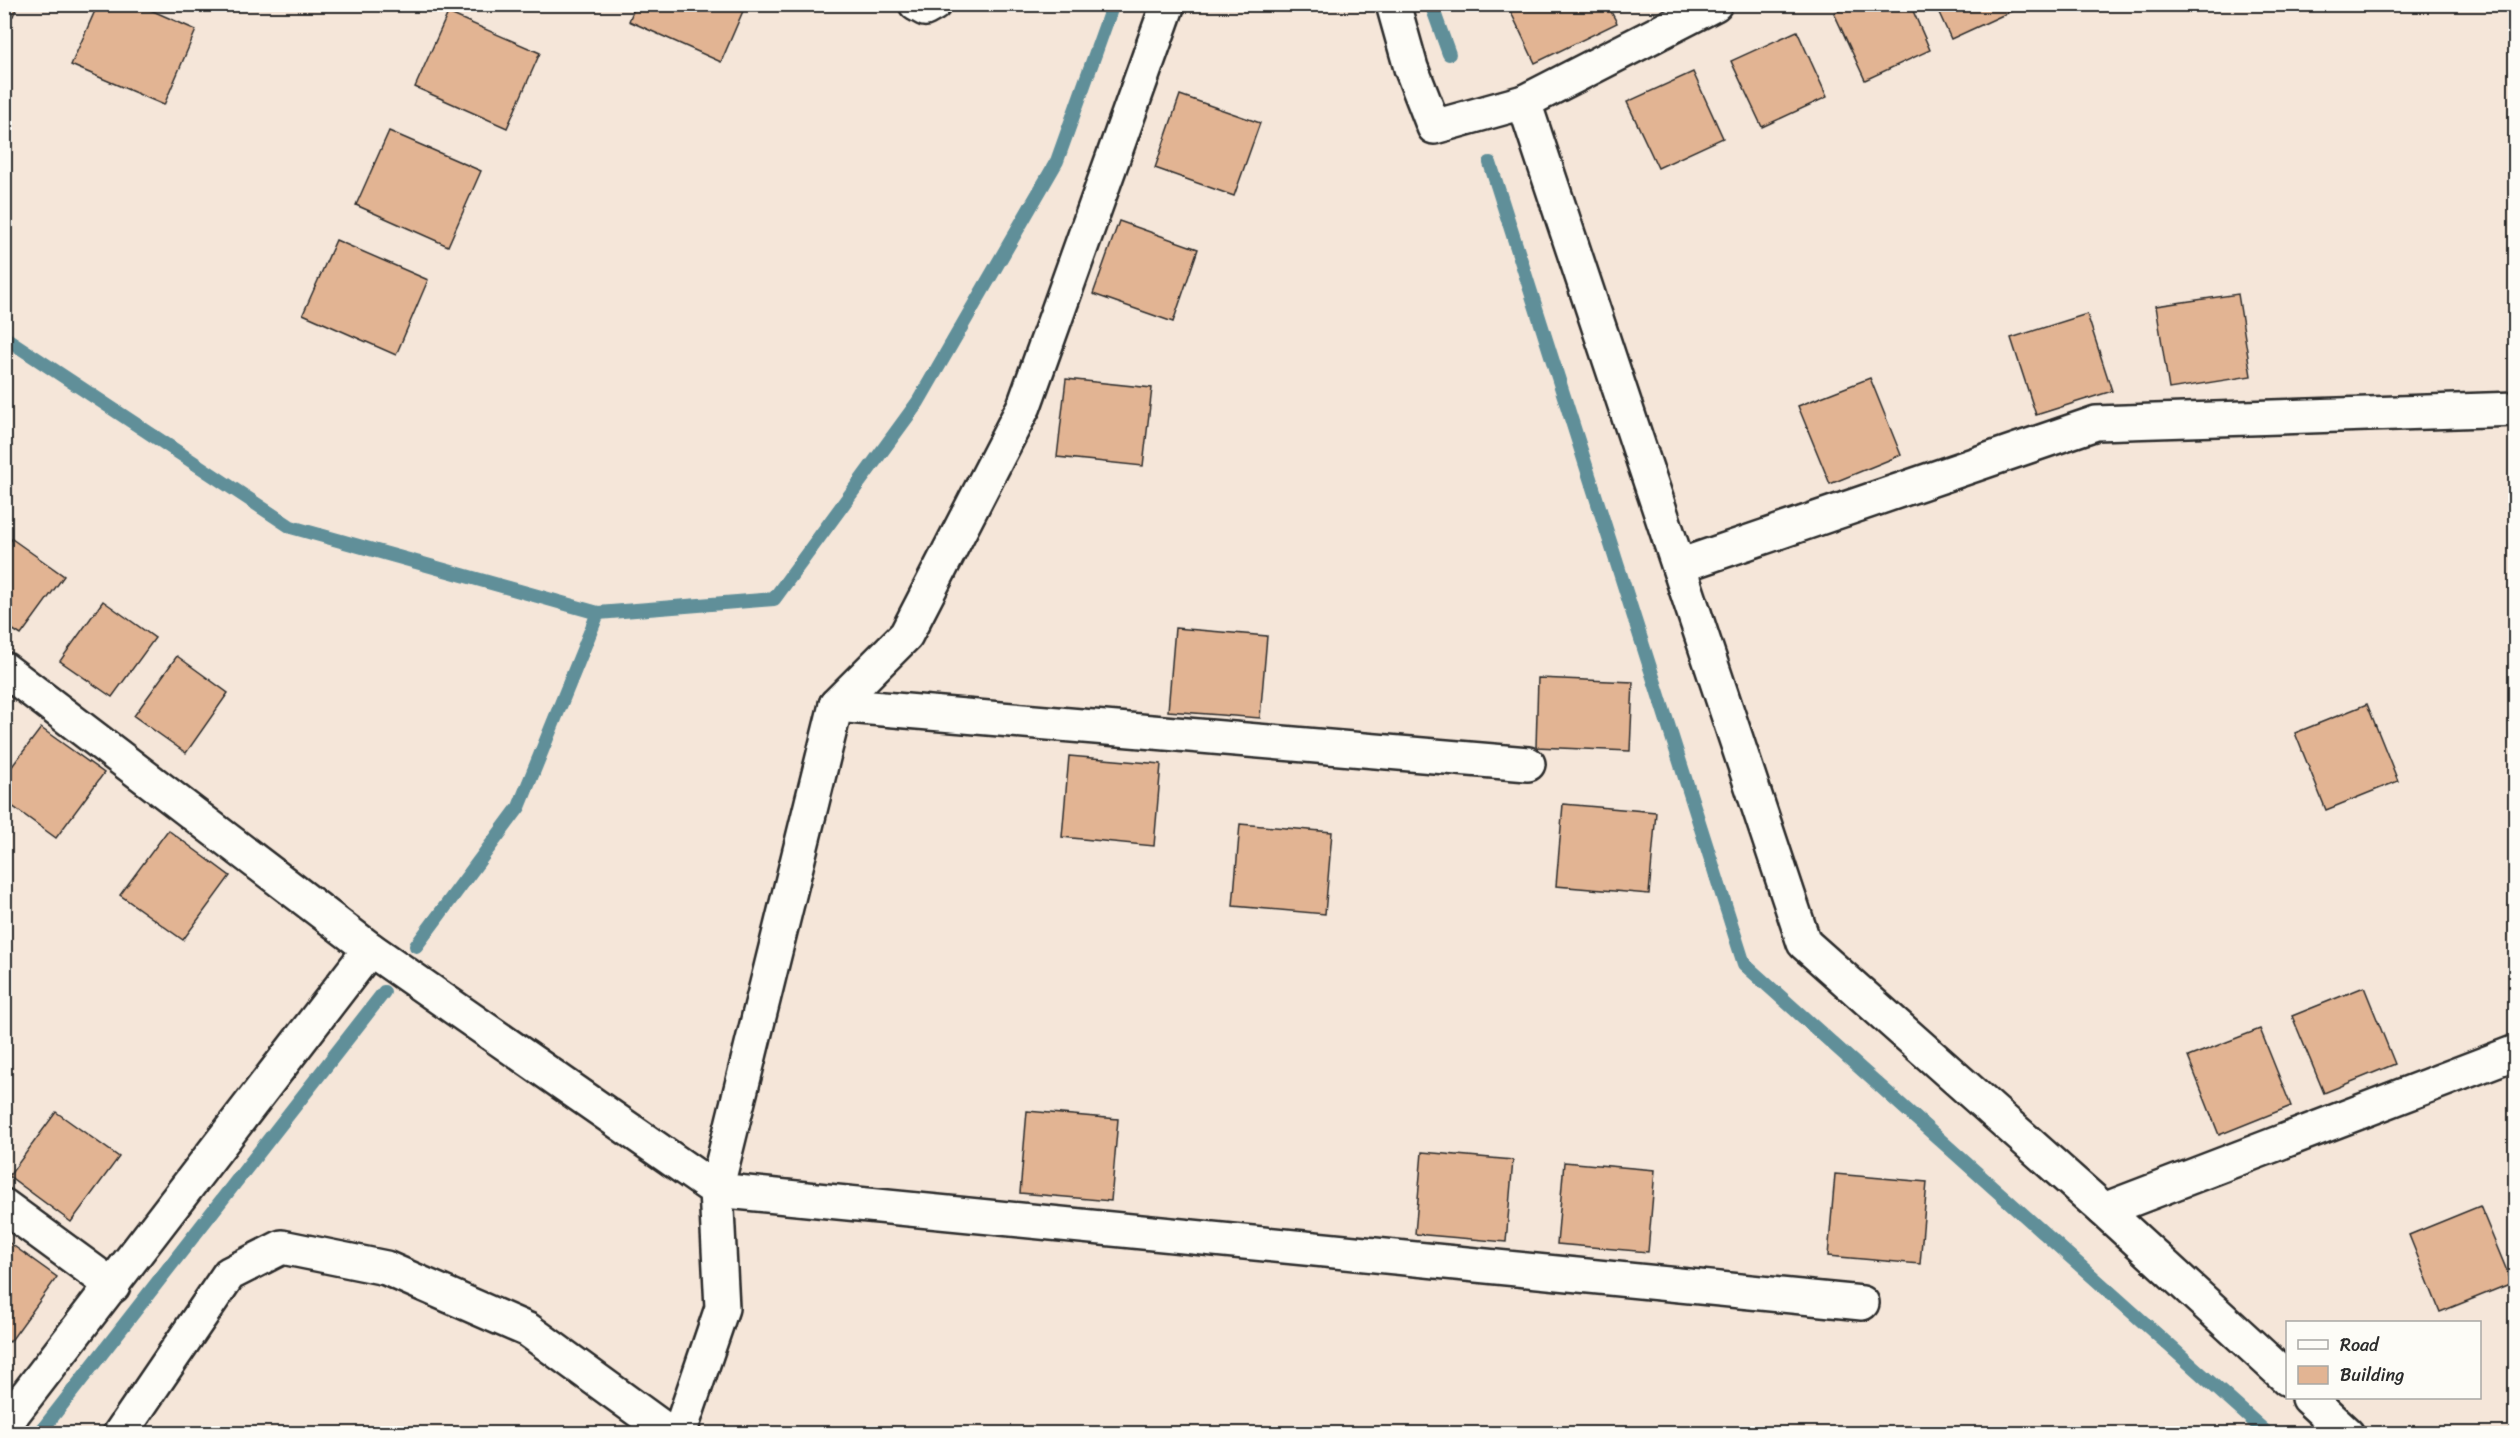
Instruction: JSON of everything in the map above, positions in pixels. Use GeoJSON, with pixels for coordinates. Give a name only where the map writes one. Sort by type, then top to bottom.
{"type":"FeatureCollection","features":[{"type":"Feature","properties":{"kind":"street"},"geometry":{"type":"LineString","coordinates":[[916,4],[925,9],[934,4]]}},
{"type":"Feature","properties":{"kind":"street"},"geometry":{"type":"LineString","coordinates":[[679,1434],[722,1308],[716,1190],[836,705],[906,635],[1024,406],[1168,4]]}},
{"type":"Feature","properties":{"kind":"street"},"geometry":{"type":"LineString","coordinates":[[1393,4],[1411,68],[1434,127],[1524,102],[1715,4]]}},
{"type":"Feature","properties":{"kind":"street"},"geometry":{"type":"LineString","coordinates":[[1524,102],[1804,943],[2104,1210],[2286,1377]]}},
{"type":"Feature","properties":{"kind":"street"},"geometry":{"type":"LineString","coordinates":[[1679,566],[2096,423],[2516,409]]}},
{"type":"Feature","properties":{"kind":"street"},"geometry":{"type":"LineString","coordinates":[[4,669],[370,949],[716,1190],[1862,1303]]}},
{"type":"Feature","properties":{"kind":"street"},"geometry":{"type":"LineString","coordinates":[[836,705],[1528,764]]}},
{"type":"Feature","properties":{"kind":"street"},"geometry":{"type":"LineString","coordinates":[[4,1425],[370,949]]}},
{"type":"Feature","properties":{"kind":"street"},"geometry":{"type":"LineString","coordinates":[[2104,1210],[2516,1052]]}},
{"type":"Feature","properties":{"kind":"street"},"geometry":{"type":"LineString","coordinates":[[4,1206],[112,1286]]}},
{"type":"Feature","properties":{"kind":"street"},"geometry":{"type":"LineString","coordinates":[[120,1434],[229,1274],[282,1247],[386,1268],[528,1330],[671,1434]]}},
{"type":"Feature","properties":{"kind":"street"},"geometry":{"type":"LineString","coordinates":[[2309,1399],[2347,1434]]}},
{"type":"Feature","properties":{"kind":"building"},"geometry":{"type":"Polygon","coordinates":[[[4,4],[18,4],[13,16],[4,12],[4,4]]]}},
{"type":"Feature","properties":{"kind":"building"},"geometry":{"type":"Polygon","coordinates":[[[98,4],[137,4],[196,30],[164,105],[71,65],[98,4]]]}},
{"type":"Feature","properties":{"kind":"building"},"geometry":{"type":"Polygon","coordinates":[[[636,4],[746,4],[721,62],[629,21],[636,4]]]}},
{"type":"Feature","properties":{"kind":"building"},"geometry":{"type":"Polygon","coordinates":[[[1507,4],[1607,4],[1617,23],[1535,63],[1507,4]]]}},
{"type":"Feature","properties":{"kind":"building"},"geometry":{"type":"Polygon","coordinates":[[[1853,4],[1910,4],[1930,50],[1865,80],[1834,13],[1853,4]]]}},
{"type":"Feature","properties":{"kind":"building"},"geometry":{"type":"Polygon","coordinates":[[[1935,4],[2014,4],[2016,9],[1951,39],[1935,4]]]}},
{"type":"Feature","properties":{"kind":"building"},"geometry":{"type":"Polygon","coordinates":[[[448,13],[540,53],[507,128],[415,87],[448,13]]]}},
{"type":"Feature","properties":{"kind":"building"},"geometry":{"type":"Polygon","coordinates":[[[1797,31],[1827,97],[1762,127],[1731,61],[1797,31]]]}},
{"type":"Feature","properties":{"kind":"building"},"geometry":{"type":"Polygon","coordinates":[[[1693,72],[1723,138],[1658,168],[1627,102],[1693,72]]]}},
{"type":"Feature","properties":{"kind":"building"},"geometry":{"type":"Polygon","coordinates":[[[1180,95],[1260,123],[1234,196],[1155,168],[1180,95]]]}},
{"type":"Feature","properties":{"kind":"building"},"geometry":{"type":"Polygon","coordinates":[[[389,131],[481,171],[448,246],[356,205],[389,131]]]}},
{"type":"Feature","properties":{"kind":"building"},"geometry":{"type":"Polygon","coordinates":[[[1119,221],[1198,249],[1173,322],[1093,294],[1119,221]]]}},
{"type":"Feature","properties":{"kind":"building"},"geometry":{"type":"Polygon","coordinates":[[[336,240],[428,280],[396,355],[303,314],[336,240]]]}},
{"type":"Feature","properties":{"kind":"building"},"geometry":{"type":"Polygon","coordinates":[[[2238,294],[2251,376],[2169,389],[2156,306],[2238,294]]]}},
{"type":"Feature","properties":{"kind":"building"},"geometry":{"type":"Polygon","coordinates":[[[2087,314],[2112,391],[2036,415],[2011,338],[2087,314]]]}},
{"type":"Feature","properties":{"kind":"building"},"geometry":{"type":"Polygon","coordinates":[[[1870,378],[1901,455],[1830,484],[1798,406],[1870,378]]]}},
{"type":"Feature","properties":{"kind":"building"},"geometry":{"type":"Polygon","coordinates":[[[1066,379],[1152,388],[1143,466],[1057,457],[1066,379]]]}},
{"type":"Feature","properties":{"kind":"building"},"geometry":{"type":"Polygon","coordinates":[[[12,539],[64,576],[21,635],[4,624],[4,548],[12,539]]]}},
{"type":"Feature","properties":{"kind":"building"},"geometry":{"type":"Polygon","coordinates":[[[103,601],[155,638],[112,697],[60,661],[103,601]]]}},
{"type":"Feature","properties":{"kind":"building"},"geometry":{"type":"Polygon","coordinates":[[[1175,628],[1267,636],[1260,718],[1168,711],[1175,628]]]}},
{"type":"Feature","properties":{"kind":"building"},"geometry":{"type":"Polygon","coordinates":[[[177,656],[228,693],[186,753],[134,716],[177,656]]]}},
{"type":"Feature","properties":{"kind":"building"},"geometry":{"type":"Polygon","coordinates":[[[1538,678],[1633,682],[1630,751],[1536,747],[1538,678]]]}},
{"type":"Feature","properties":{"kind":"building"},"geometry":{"type":"Polygon","coordinates":[[[2367,704],[2398,781],[2326,810],[2295,733],[2367,704]]]}},
{"type":"Feature","properties":{"kind":"building"},"geometry":{"type":"Polygon","coordinates":[[[41,728],[104,773],[56,838],[4,800],[4,777],[41,728]]]}},
{"type":"Feature","properties":{"kind":"building"},"geometry":{"type":"Polygon","coordinates":[[[1069,756],[1161,764],[1154,846],[1062,837],[1069,756]]]}},
{"type":"Feature","properties":{"kind":"building"},"geometry":{"type":"Polygon","coordinates":[[[1563,804],[1656,812],[1649,894],[1556,886],[1563,804]]]}},
{"type":"Feature","properties":{"kind":"building"},"geometry":{"type":"Polygon","coordinates":[[[1240,824],[1332,832],[1325,914],[1233,906],[1240,824]]]}},
{"type":"Feature","properties":{"kind":"building"},"geometry":{"type":"Polygon","coordinates":[[[168,830],[230,876],[183,940],[120,895],[168,830]]]}},
{"type":"Feature","properties":{"kind":"building"},"geometry":{"type":"Polygon","coordinates":[[[2364,987],[2395,1064],[2324,1093],[2292,1016],[2364,987]]]}},
{"type":"Feature","properties":{"kind":"building"},"geometry":{"type":"Polygon","coordinates":[[[2260,1029],[2291,1106],[2219,1135],[2188,1057],[2260,1029]]]}},
{"type":"Feature","properties":{"kind":"building"},"geometry":{"type":"Polygon","coordinates":[[[1027,1111],[1118,1119],[1111,1201],[1020,1193],[1027,1111]]]}},
{"type":"Feature","properties":{"kind":"building"},"geometry":{"type":"Polygon","coordinates":[[[56,1112],[119,1157],[71,1222],[9,1176],[56,1112]]]}},
{"type":"Feature","properties":{"kind":"building"},"geometry":{"type":"Polygon","coordinates":[[[1422,1152],[1513,1160],[1506,1242],[1415,1234],[1422,1152]]]}},
{"type":"Feature","properties":{"kind":"building"},"geometry":{"type":"Polygon","coordinates":[[[1564,1162],[1655,1170],[1648,1252],[1557,1244],[1564,1162]]]}},
{"type":"Feature","properties":{"kind":"building"},"geometry":{"type":"Polygon","coordinates":[[[1835,1174],[1927,1182],[1920,1264],[1828,1256],[1835,1174]]]}},
{"type":"Feature","properties":{"kind":"building"},"geometry":{"type":"Polygon","coordinates":[[[2480,1206],[2512,1283],[2440,1312],[2409,1235],[2480,1206]]]}},
{"type":"Feature","properties":{"kind":"building"},"geometry":{"type":"Polygon","coordinates":[[[4,1239],[57,1277],[10,1342],[4,1338],[4,1239]]]}},
{"type":"Feature","properties":{"kind":"waterway"},"geometry":{"type":"LineString","coordinates":[[4,337],[291,527],[598,613],[774,599],[918,402],[1057,161],[1113,4]]}},
{"type":"Feature","properties":{"kind":"waterway"},"geometry":{"type":"LineString","coordinates":[[1431,4],[1449,54]]}},
{"type":"Feature","properties":{"kind":"waterway"},"geometry":{"type":"LineString","coordinates":[[1490,163],[1744,964],[2268,1434]]}},
{"type":"Feature","properties":{"kind":"waterway"},"geometry":{"type":"LineString","coordinates":[[416,946],[519,807],[598,613]]}},
{"type":"Feature","properties":{"kind":"waterway"},"geometry":{"type":"LineString","coordinates":[[39,1434],[384,992]]}}]}
